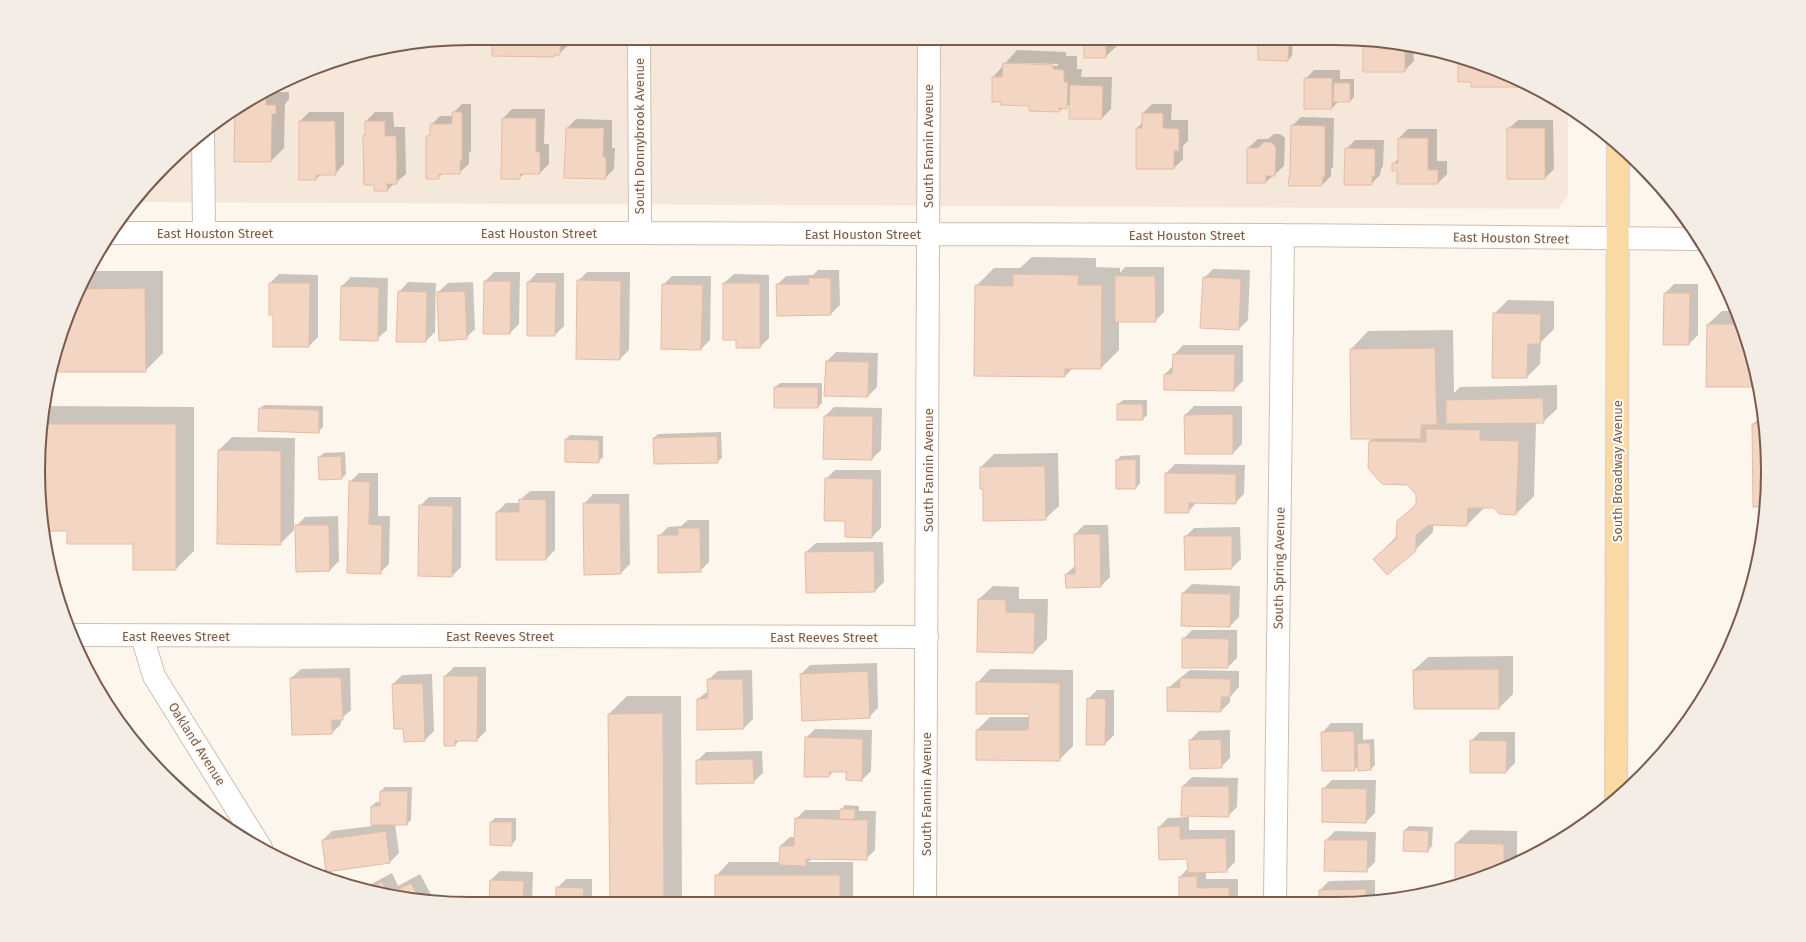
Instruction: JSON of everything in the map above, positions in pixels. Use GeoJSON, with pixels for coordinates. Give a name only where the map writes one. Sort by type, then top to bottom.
{"type":"FeatureCollection","features":[{"type":"Feature","properties":{"kind":"main road","name":"South Broadway Avenue"},"geometry":{"type":"LineString","coordinates":[[1616,791],[1618,153]]}},
{"type":"Feature","properties":{"kind":"street","name":"South Donnybrook Avenue"},"geometry":{"type":"LineString","coordinates":[[639,45],[640,233]]}},
{"type":"Feature","properties":{"kind":"street","name":"South Fannin Avenue"},"geometry":{"type":"LineString","coordinates":[[925,897],[928,637],[929,45]]}},
{"type":"Feature","properties":{"kind":"street"},"geometry":{"type":"LineString","coordinates":[[203,140],[204,233]]}},
{"type":"Feature","properties":{"kind":"street","name":"East Houston Street"},"geometry":{"type":"LineString","coordinates":[[117,234],[640,233],[1283,235],[1692,239]]}},
{"type":"Feature","properties":{"kind":"street","name":"South Spring Avenue"},"geometry":{"type":"LineString","coordinates":[[1275,897],[1283,235]]}},
{"type":"Feature","properties":{"kind":"street","name":"East Reeves Street"},"geometry":{"type":"LineString","coordinates":[[78,636],[928,637]]}},
{"type":"Feature","properties":{"kind":"street","name":"Oakland Avenue"},"geometry":{"type":"LineString","coordinates":[[142,636],[154,676],[255,838]]}},
{"type":"Feature","properties":{"kind":"shaded area"},"geometry":{"type":"Polygon","coordinates":[[[471,45],[1335,45],[1363,46],[1418,53],[1472,68],[1498,77],[1523,89],[1568,114],[1568,195],[1558,209],[141,202],[170,170],[190,151],[234,117],[258,102],[308,77],[334,68],[388,53],[415,49],[471,45]]]}},
{"type":"Feature","properties":{"kind":"building"},"geometry":{"type":"Polygon","coordinates":[[[492,45],[560,45],[560,55],[554,55],[554,57],[492,56],[492,45]]]}},
{"type":"Feature","properties":{"kind":"building"},"geometry":{"type":"Polygon","coordinates":[[[1084,45],[1106,45],[1106,58],[1084,58],[1084,45]]]}},
{"type":"Feature","properties":{"kind":"building"},"geometry":{"type":"Polygon","coordinates":[[[1258,45],[1289,45],[1288,61],[1258,60],[1258,45]]]}},
{"type":"Feature","properties":{"kind":"building"},"geometry":{"type":"Polygon","coordinates":[[[1363,46],[1405,51],[1405,72],[1363,72],[1363,46]]]}},
{"type":"Feature","properties":{"kind":"building"},"geometry":{"type":"Polygon","coordinates":[[[1003,63],[1053,65],[1053,69],[1064,70],[1064,82],[1068,82],[1067,109],[1059,108],[1059,112],[1029,111],[1029,106],[1001,105],[1001,102],[992,102],[992,77],[1002,77],[1003,63]]]}},
{"type":"Feature","properties":{"kind":"building"},"geometry":{"type":"Polygon","coordinates":[[[1458,64],[1498,77],[1519,87],[1471,87],[1471,82],[1458,82],[1458,64]]]}},
{"type":"Feature","properties":{"kind":"building"},"geometry":{"type":"Polygon","coordinates":[[[1304,78],[1332,78],[1332,109],[1304,109],[1304,78]]]}},
{"type":"Feature","properties":{"kind":"building"},"geometry":{"type":"Polygon","coordinates":[[[1334,83],[1350,83],[1350,102],[1333,102],[1334,83]]]}},
{"type":"Feature","properties":{"kind":"building"},"geometry":{"type":"Polygon","coordinates":[[[1070,85],[1103,86],[1102,119],[1069,119],[1070,85]]]}},
{"type":"Feature","properties":{"kind":"building"},"geometry":{"type":"Polygon","coordinates":[[[266,98],[266,105],[276,105],[276,114],[272,114],[271,162],[234,162],[235,116],[266,98]]]}},
{"type":"Feature","properties":{"kind":"building"},"geometry":{"type":"Polygon","coordinates":[[[452,112],[462,112],[462,161],[460,161],[460,174],[439,174],[439,179],[426,179],[426,136],[430,136],[430,124],[452,124],[452,112]]]}},
{"type":"Feature","properties":{"kind":"building"},"geometry":{"type":"Polygon","coordinates":[[[1142,113],[1163,113],[1163,128],[1179,129],[1179,151],[1174,151],[1174,169],[1136,169],[1136,128],[1142,128],[1142,113]]]}},
{"type":"Feature","properties":{"kind":"building"},"geometry":{"type":"Polygon","coordinates":[[[502,118],[536,118],[536,152],[540,152],[540,174],[520,174],[520,179],[501,179],[502,118]]]}},
{"type":"Feature","properties":{"kind":"building"},"geometry":{"type":"Polygon","coordinates":[[[299,121],[335,121],[336,175],[316,175],[316,180],[299,180],[299,121]]]}},
{"type":"Feature","properties":{"kind":"building"},"geometry":{"type":"Polygon","coordinates":[[[365,121],[385,121],[385,136],[396,136],[397,184],[387,184],[388,191],[374,191],[374,185],[364,185],[363,135],[365,135],[365,121]]]}},
{"type":"Feature","properties":{"kind":"building"},"geometry":{"type":"Polygon","coordinates":[[[1291,125],[1325,126],[1325,177],[1323,177],[1322,186],[1288,186],[1290,177],[1291,125]]]}},
{"type":"Feature","properties":{"kind":"building"},"geometry":{"type":"Polygon","coordinates":[[[566,128],[604,128],[603,157],[606,157],[606,179],[564,178],[566,128]]]}},
{"type":"Feature","properties":{"kind":"building"},"geometry":{"type":"Polygon","coordinates":[[[1507,128],[1545,128],[1545,179],[1507,179],[1507,128]]]}},
{"type":"Feature","properties":{"kind":"building"},"geometry":{"type":"Polygon","coordinates":[[[1398,138],[1428,138],[1428,170],[1438,170],[1438,184],[1397,184],[1397,171],[1392,171],[1392,163],[1398,163],[1398,138]]]}},
{"type":"Feature","properties":{"kind":"building"},"geometry":{"type":"Polygon","coordinates":[[[1264,142],[1271,142],[1276,147],[1275,176],[1266,176],[1266,183],[1247,183],[1247,148],[1258,148],[1264,142]]]}},
{"type":"Feature","properties":{"kind":"building"},"geometry":{"type":"Polygon","coordinates":[[[1345,148],[1375,149],[1375,176],[1372,176],[1372,185],[1344,185],[1345,148]]]}},
{"type":"Feature","properties":{"kind":"building"},"geometry":{"type":"Polygon","coordinates":[[[1013,274],[1079,275],[1078,285],[1102,285],[1101,369],[1065,369],[1065,377],[974,376],[975,285],[1013,286],[1013,274]]]}},
{"type":"Feature","properties":{"kind":"building"},"geometry":{"type":"Polygon","coordinates":[[[1115,276],[1155,276],[1156,322],[1115,322],[1115,276]]]}},
{"type":"Feature","properties":{"kind":"building"},"geometry":{"type":"Polygon","coordinates":[[[1203,277],[1241,279],[1239,330],[1200,328],[1203,277]]]}},
{"type":"Feature","properties":{"kind":"building"},"geometry":{"type":"Polygon","coordinates":[[[808,278],[831,278],[831,315],[777,316],[776,284],[809,284],[808,278]]]}},
{"type":"Feature","properties":{"kind":"building"},"geometry":{"type":"Polygon","coordinates":[[[577,280],[621,281],[620,360],[576,359],[577,280]]]}},
{"type":"Feature","properties":{"kind":"building"},"geometry":{"type":"Polygon","coordinates":[[[484,281],[511,281],[510,334],[483,334],[484,281]]]}},
{"type":"Feature","properties":{"kind":"building"},"geometry":{"type":"Polygon","coordinates":[[[527,282],[556,282],[555,336],[527,336],[527,282]]]}},
{"type":"Feature","properties":{"kind":"building"},"geometry":{"type":"Polygon","coordinates":[[[269,283],[310,283],[309,347],[273,347],[273,315],[269,315],[269,283]]]}},
{"type":"Feature","properties":{"kind":"building"},"geometry":{"type":"Polygon","coordinates":[[[723,283],[760,283],[760,348],[736,348],[736,340],[723,340],[723,283]]]}},
{"type":"Feature","properties":{"kind":"building"},"geometry":{"type":"Polygon","coordinates":[[[662,284],[703,285],[701,350],[661,349],[662,284]]]}},
{"type":"Feature","properties":{"kind":"building"},"geometry":{"type":"Polygon","coordinates":[[[341,286],[379,287],[378,341],[340,340],[341,286]]]}},
{"type":"Feature","properties":{"kind":"building"},"geometry":{"type":"Polygon","coordinates":[[[145,288],[146,372],[57,372],[77,308],[86,289],[145,288]]]}},
{"type":"Feature","properties":{"kind":"building"},"geometry":{"type":"Polygon","coordinates":[[[398,291],[427,292],[426,342],[396,342],[398,291]]]}},
{"type":"Feature","properties":{"kind":"building"},"geometry":{"type":"Polygon","coordinates":[[[465,291],[467,339],[439,341],[437,292],[465,291]]]}},
{"type":"Feature","properties":{"kind":"building"},"geometry":{"type":"Polygon","coordinates":[[[1664,293],[1690,293],[1689,345],[1663,345],[1664,293]]]}},
{"type":"Feature","properties":{"kind":"building"},"geometry":{"type":"Polygon","coordinates":[[[1493,313],[1541,314],[1540,344],[1528,344],[1527,378],[1492,378],[1493,313]]]}},
{"type":"Feature","properties":{"kind":"building"},"geometry":{"type":"Polygon","coordinates":[[[1707,324],[1735,324],[1753,387],[1706,387],[1707,324]]]}},
{"type":"Feature","properties":{"kind":"building"},"geometry":{"type":"Polygon","coordinates":[[[1435,348],[1437,425],[1421,425],[1421,439],[1351,439],[1350,349],[1435,348]]]}},
{"type":"Feature","properties":{"kind":"building"},"geometry":{"type":"Polygon","coordinates":[[[1173,354],[1235,354],[1234,391],[1164,390],[1164,374],[1172,374],[1173,354]]]}},
{"type":"Feature","properties":{"kind":"building"},"geometry":{"type":"Polygon","coordinates":[[[826,361],[869,362],[868,397],[824,396],[826,361]]]}},
{"type":"Feature","properties":{"kind":"building"},"geometry":{"type":"Polygon","coordinates":[[[774,387],[818,387],[818,408],[774,408],[774,387]]]}},
{"type":"Feature","properties":{"kind":"building"},"geometry":{"type":"Polygon","coordinates":[[[1543,398],[1544,423],[1446,424],[1446,400],[1543,398]]]}},
{"type":"Feature","properties":{"kind":"building"},"geometry":{"type":"Polygon","coordinates":[[[1117,404],[1143,404],[1143,420],[1117,420],[1117,404]]]}},
{"type":"Feature","properties":{"kind":"building"},"geometry":{"type":"Polygon","coordinates":[[[259,408],[319,410],[319,433],[258,431],[259,408]]]}},
{"type":"Feature","properties":{"kind":"building"},"geometry":{"type":"Polygon","coordinates":[[[1233,414],[1233,454],[1185,454],[1184,415],[1233,414]]]}},
{"type":"Feature","properties":{"kind":"building"},"geometry":{"type":"Polygon","coordinates":[[[824,416],[873,416],[872,460],[823,459],[824,416]]]}},
{"type":"Feature","properties":{"kind":"building"},"geometry":{"type":"Polygon","coordinates":[[[48,424],[176,424],[176,570],[133,570],[133,544],[67,544],[67,531],[50,531],[45,471],[48,424]]]}},
{"type":"Feature","properties":{"kind":"building"},"geometry":{"type":"Polygon","coordinates":[[[1752,424],[1758,424],[1760,443],[1761,471],[1759,507],[1753,507],[1752,424]]]}},
{"type":"Feature","properties":{"kind":"building"},"geometry":{"type":"Polygon","coordinates":[[[1426,429],[1480,430],[1480,440],[1519,441],[1516,515],[1499,514],[1494,508],[1468,508],[1467,526],[1429,525],[1416,535],[1416,551],[1387,575],[1373,559],[1396,539],[1397,521],[1416,505],[1416,494],[1407,485],[1382,484],[1368,468],[1369,441],[1426,442],[1426,429]]]}},
{"type":"Feature","properties":{"kind":"building"},"geometry":{"type":"Polygon","coordinates":[[[717,436],[718,463],[654,464],[653,438],[717,436]]]}},
{"type":"Feature","properties":{"kind":"building"},"geometry":{"type":"Polygon","coordinates":[[[565,439],[599,440],[599,463],[565,462],[565,439]]]}},
{"type":"Feature","properties":{"kind":"building"},"geometry":{"type":"Polygon","coordinates":[[[218,450],[281,451],[281,545],[217,544],[218,450]]]}},
{"type":"Feature","properties":{"kind":"building"},"geometry":{"type":"Polygon","coordinates":[[[341,456],[342,479],[319,480],[318,457],[341,456]]]}},
{"type":"Feature","properties":{"kind":"building"},"geometry":{"type":"Polygon","coordinates":[[[1136,459],[1136,489],[1116,489],[1116,460],[1136,459]]]}},
{"type":"Feature","properties":{"kind":"building"},"geometry":{"type":"Polygon","coordinates":[[[1045,466],[1046,520],[983,521],[983,489],[980,489],[980,467],[1045,466]]]}},
{"type":"Feature","properties":{"kind":"building"},"geometry":{"type":"Polygon","coordinates":[[[1165,473],[1236,474],[1236,504],[1189,503],[1189,513],[1165,513],[1165,473]]]}},
{"type":"Feature","properties":{"kind":"building"},"geometry":{"type":"Polygon","coordinates":[[[825,478],[873,479],[872,538],[845,537],[845,521],[824,521],[825,478]]]}},
{"type":"Feature","properties":{"kind":"building"},"geometry":{"type":"Polygon","coordinates":[[[349,481],[370,482],[369,524],[382,525],[381,574],[347,573],[349,481]]]}},
{"type":"Feature","properties":{"kind":"building"},"geometry":{"type":"Polygon","coordinates":[[[519,499],[546,500],[546,560],[496,560],[496,512],[519,512],[519,499]]]}},
{"type":"Feature","properties":{"kind":"building"},"geometry":{"type":"Polygon","coordinates":[[[583,503],[620,503],[621,574],[584,575],[583,503]]]}},
{"type":"Feature","properties":{"kind":"building"},"geometry":{"type":"Polygon","coordinates":[[[419,505],[453,506],[452,577],[418,576],[419,505]]]}},
{"type":"Feature","properties":{"kind":"building"},"geometry":{"type":"Polygon","coordinates":[[[295,525],[329,525],[330,571],[296,572],[295,525]]]}},
{"type":"Feature","properties":{"kind":"building"},"geometry":{"type":"Polygon","coordinates":[[[678,528],[700,528],[701,572],[658,573],[658,535],[678,535],[678,528]]]}},
{"type":"Feature","properties":{"kind":"building"},"geometry":{"type":"Polygon","coordinates":[[[1074,534],[1100,534],[1101,587],[1066,588],[1065,574],[1075,574],[1074,534]]]}},
{"type":"Feature","properties":{"kind":"building"},"geometry":{"type":"Polygon","coordinates":[[[1184,536],[1232,536],[1232,569],[1185,570],[1184,536]]]}},
{"type":"Feature","properties":{"kind":"building"},"geometry":{"type":"Polygon","coordinates":[[[874,551],[875,592],[806,593],[805,552],[874,551]]]}},
{"type":"Feature","properties":{"kind":"building"},"geometry":{"type":"Polygon","coordinates":[[[1182,593],[1231,594],[1230,627],[1181,626],[1182,593]]]}},
{"type":"Feature","properties":{"kind":"building"},"geometry":{"type":"Polygon","coordinates":[[[978,599],[1006,600],[1006,612],[1035,613],[1034,653],[977,652],[978,599]]]}},
{"type":"Feature","properties":{"kind":"building"},"geometry":{"type":"Polygon","coordinates":[[[1182,638],[1229,639],[1228,668],[1182,668],[1182,638]]]}},
{"type":"Feature","properties":{"kind":"building"},"geometry":{"type":"Polygon","coordinates":[[[1499,669],[1499,709],[1414,709],[1413,670],[1499,669]]]}},
{"type":"Feature","properties":{"kind":"building"},"geometry":{"type":"Polygon","coordinates":[[[868,671],[870,718],[802,721],[800,674],[868,671]]]}},
{"type":"Feature","properties":{"kind":"building"},"geometry":{"type":"Polygon","coordinates":[[[444,676],[478,676],[477,741],[455,741],[455,746],[444,746],[444,676]]]}},
{"type":"Feature","properties":{"kind":"building"},"geometry":{"type":"Polygon","coordinates":[[[341,677],[343,720],[332,720],[332,734],[292,735],[290,678],[341,677]]]}},
{"type":"Feature","properties":{"kind":"building"},"geometry":{"type":"Polygon","coordinates":[[[1180,678],[1231,679],[1230,697],[1221,697],[1221,712],[1167,711],[1167,687],[1180,688],[1180,678]]]}},
{"type":"Feature","properties":{"kind":"building"},"geometry":{"type":"Polygon","coordinates":[[[707,679],[743,679],[744,729],[697,730],[697,699],[708,698],[707,679]]]}},
{"type":"Feature","properties":{"kind":"building"},"geometry":{"type":"Polygon","coordinates":[[[976,682],[1060,683],[1060,761],[976,760],[976,730],[1028,730],[1029,714],[976,714],[976,682]]]}},
{"type":"Feature","properties":{"kind":"building"},"geometry":{"type":"Polygon","coordinates":[[[423,683],[425,741],[404,742],[403,729],[394,729],[392,684],[423,683]]]}},
{"type":"Feature","properties":{"kind":"building"},"geometry":{"type":"Polygon","coordinates":[[[1087,698],[1106,699],[1105,745],[1086,745],[1087,698]]]}},
{"type":"Feature","properties":{"kind":"building"},"geometry":{"type":"Polygon","coordinates":[[[663,713],[664,897],[610,897],[608,714],[663,713]]]}},
{"type":"Feature","properties":{"kind":"building"},"geometry":{"type":"Polygon","coordinates":[[[1354,731],[1355,771],[1322,771],[1321,732],[1354,731]]]}},
{"type":"Feature","properties":{"kind":"building"},"geometry":{"type":"Polygon","coordinates":[[[805,737],[863,739],[862,781],[846,780],[846,772],[830,772],[829,777],[804,777],[805,737]]]}},
{"type":"Feature","properties":{"kind":"building"},"geometry":{"type":"Polygon","coordinates":[[[1221,739],[1222,768],[1190,769],[1189,740],[1221,739]]]}},
{"type":"Feature","properties":{"kind":"building"},"geometry":{"type":"Polygon","coordinates":[[[1470,740],[1507,741],[1506,773],[1470,773],[1470,740]]]}},
{"type":"Feature","properties":{"kind":"building"},"geometry":{"type":"Polygon","coordinates":[[[1357,743],[1370,743],[1371,770],[1358,771],[1357,743]]]}},
{"type":"Feature","properties":{"kind":"building"},"geometry":{"type":"Polygon","coordinates":[[[753,759],[754,783],[696,784],[696,760],[753,759]]]}},
{"type":"Feature","properties":{"kind":"building"},"geometry":{"type":"Polygon","coordinates":[[[1182,786],[1229,786],[1229,817],[1181,816],[1182,786]]]}},
{"type":"Feature","properties":{"kind":"building"},"geometry":{"type":"Polygon","coordinates":[[[1322,788],[1367,789],[1366,823],[1322,822],[1322,788]]]}},
{"type":"Feature","properties":{"kind":"building"},"geometry":{"type":"Polygon","coordinates":[[[380,791],[408,791],[407,825],[371,825],[371,806],[380,806],[380,791]]]}},
{"type":"Feature","properties":{"kind":"building"},"geometry":{"type":"Polygon","coordinates":[[[840,809],[855,809],[855,820],[839,819],[840,809]]]}},
{"type":"Feature","properties":{"kind":"building"},"geometry":{"type":"Polygon","coordinates":[[[795,818],[868,820],[867,860],[806,859],[806,866],[779,865],[780,846],[794,846],[795,818]]]}},
{"type":"Feature","properties":{"kind":"building"},"geometry":{"type":"Polygon","coordinates":[[[490,822],[512,822],[512,846],[490,845],[490,822]]]}},
{"type":"Feature","properties":{"kind":"building"},"geometry":{"type":"Polygon","coordinates":[[[1180,826],[1180,839],[1226,838],[1227,872],[1188,873],[1187,859],[1159,860],[1158,827],[1180,826]]]}},
{"type":"Feature","properties":{"kind":"building"},"geometry":{"type":"Polygon","coordinates":[[[1404,830],[1429,831],[1428,852],[1403,851],[1404,830]]]}},
{"type":"Feature","properties":{"kind":"building"},"geometry":{"type":"Polygon","coordinates":[[[386,831],[390,863],[328,872],[326,871],[322,840],[386,831]]]}},
{"type":"Feature","properties":{"kind":"building"},"geometry":{"type":"Polygon","coordinates":[[[1325,840],[1368,840],[1367,872],[1324,871],[1325,840]]]}},
{"type":"Feature","properties":{"kind":"building"},"geometry":{"type":"Polygon","coordinates":[[[1455,843],[1504,844],[1504,862],[1455,879],[1455,843]]]}},
{"type":"Feature","properties":{"kind":"building"},"geometry":{"type":"Polygon","coordinates":[[[715,875],[840,875],[840,897],[715,897],[715,875]]]}},
{"type":"Feature","properties":{"kind":"building"},"geometry":{"type":"Polygon","coordinates":[[[1197,876],[1197,888],[1229,887],[1229,897],[1179,897],[1179,877],[1197,876]]]}},
{"type":"Feature","properties":{"kind":"building"},"geometry":{"type":"Polygon","coordinates":[[[490,880],[524,881],[523,897],[489,897],[490,880]]]}},
{"type":"Feature","properties":{"kind":"building"},"geometry":{"type":"Polygon","coordinates":[[[382,882],[386,888],[375,886],[382,882]]]}},
{"type":"Feature","properties":{"kind":"building"},"geometry":{"type":"Polygon","coordinates":[[[411,883],[417,893],[415,893],[396,890],[411,883]]]}},
{"type":"Feature","properties":{"kind":"building"},"geometry":{"type":"Polygon","coordinates":[[[556,887],[584,888],[583,897],[556,897],[556,887]]]}},
{"type":"Feature","properties":{"kind":"building"},"geometry":{"type":"Polygon","coordinates":[[[1366,889],[1366,896],[1319,897],[1319,890],[1366,889]]]}}]}
